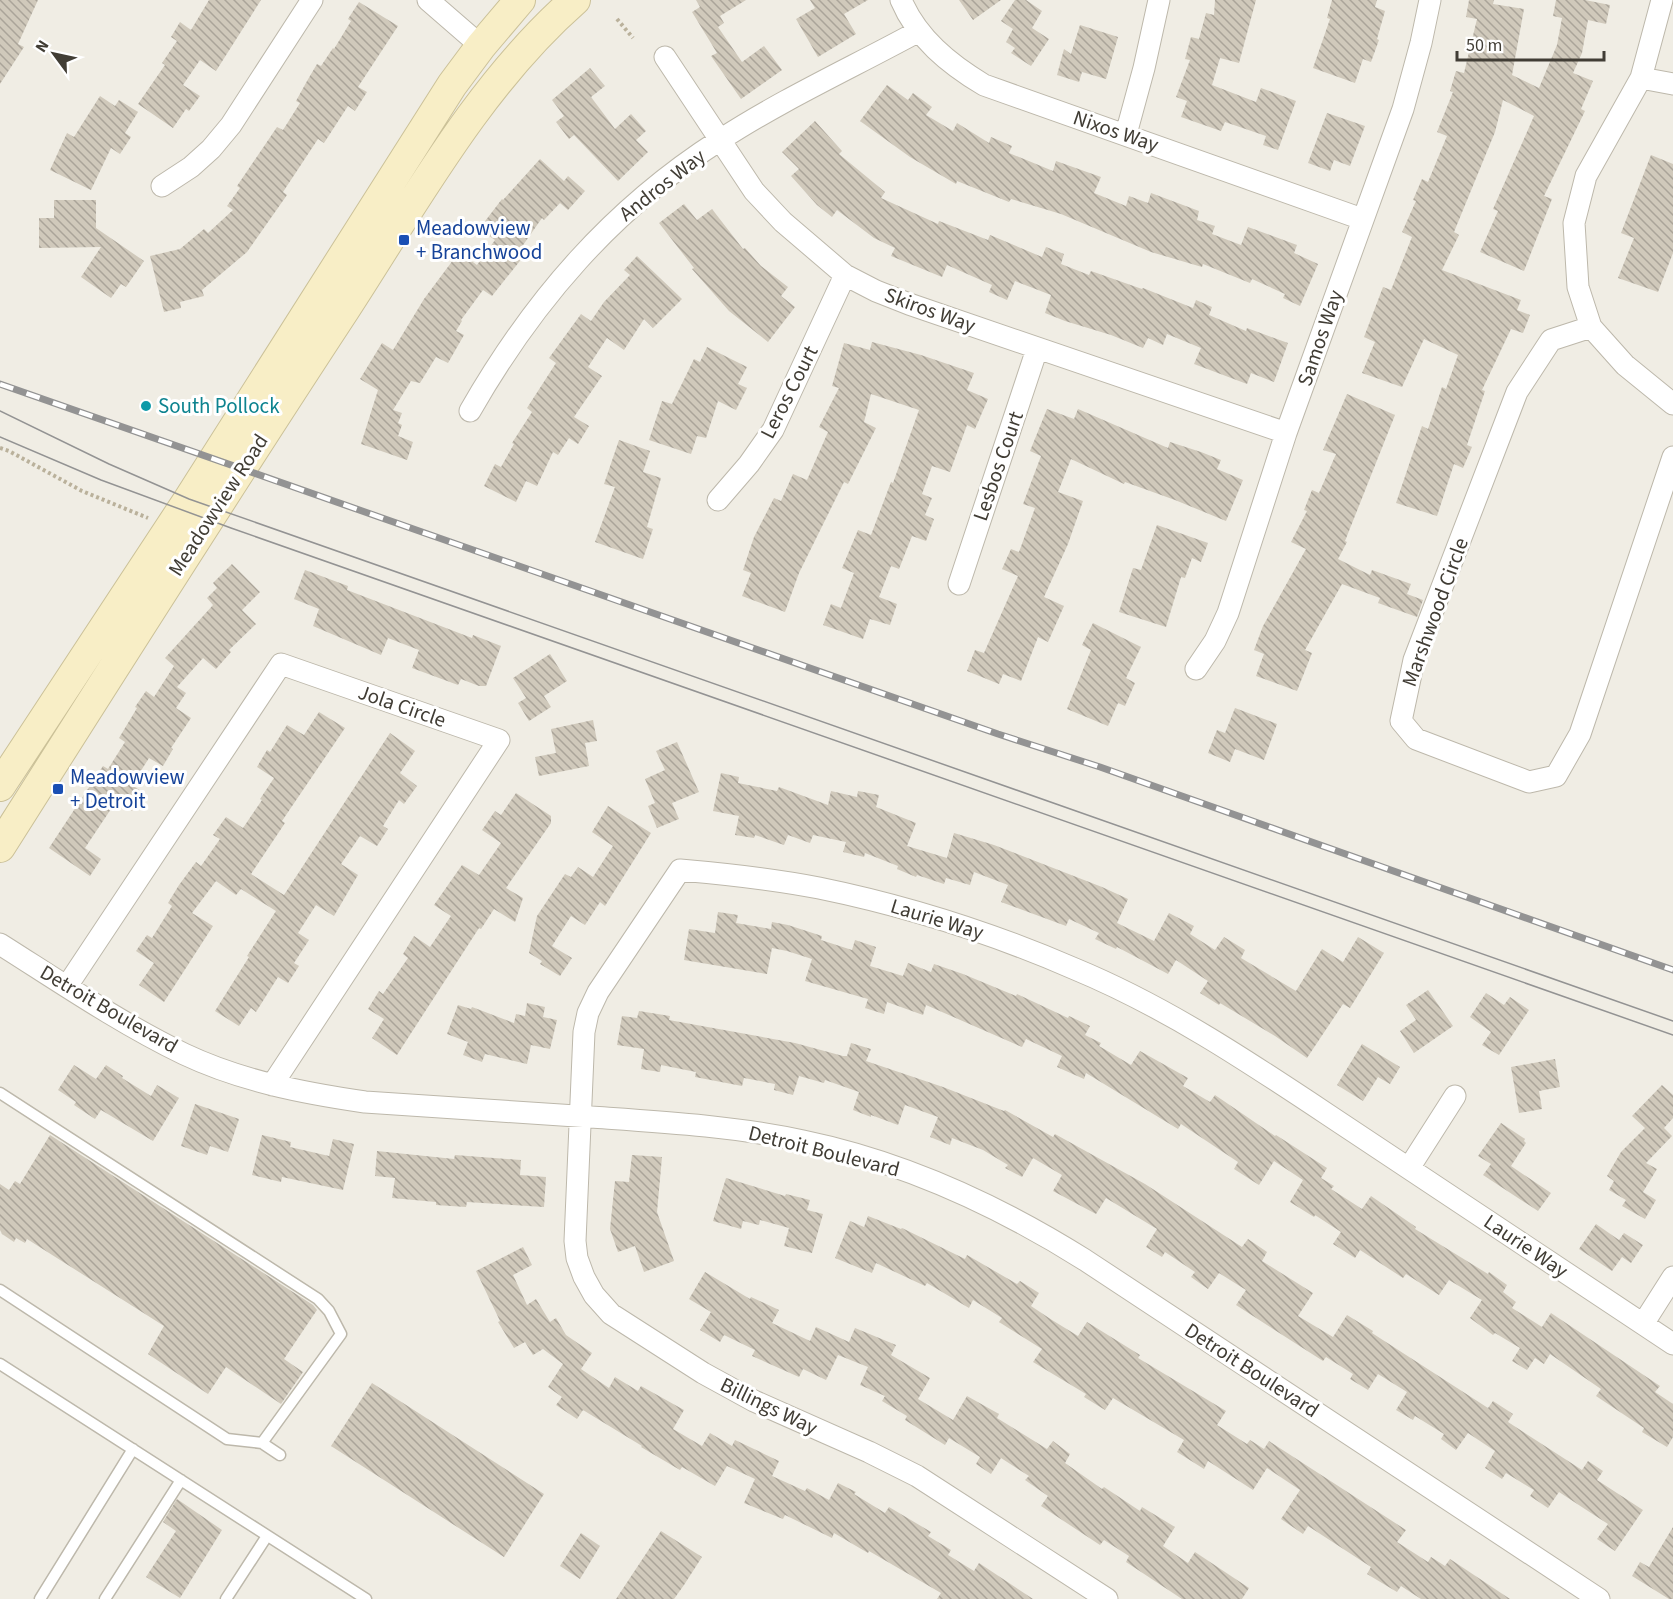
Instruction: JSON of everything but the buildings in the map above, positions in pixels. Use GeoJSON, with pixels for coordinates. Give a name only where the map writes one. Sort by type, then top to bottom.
{"type":"FeatureCollection","features":[{"type":"Feature","properties":{"kind":"main road","name":"Meadowview Road"},"geometry":{"type":"LineString","coordinates":[[0,786],[189,499],[452,85],[520,0]]}},
{"type":"Feature","properties":{"kind":"main road","name":"Meadowview Road"},"geometry":{"type":"LineString","coordinates":[[0,847],[215,508],[475,110],[535,38],[575,0]]}},
{"type":"Feature","properties":{"kind":"street"},"geometry":{"type":"LineString","coordinates":[[162,186],[191,167],[211,149],[231,125],[312,0]]}},
{"type":"Feature","properties":{"kind":"street"},"geometry":{"type":"LineString","coordinates":[[428,0],[481,46]]}},
{"type":"Feature","properties":{"kind":"street","name":"Nixos Way"},"geometry":{"type":"LineString","coordinates":[[901,0],[919,31],[936,50],[956,68],[984,85],[1362,219]]}},
{"type":"Feature","properties":{"kind":"street"},"geometry":{"type":"LineString","coordinates":[[1126,134],[1159,0]]}},
{"type":"Feature","properties":{"kind":"street","name":"Samos Way"},"geometry":{"type":"LineString","coordinates":[[1196,669],[1215,640],[1228,613],[1286,433],[1403,109],[1430,0]]}},
{"type":"Feature","properties":{"kind":"street"},"geometry":{"type":"LineString","coordinates":[[1662,0],[1641,78],[1586,176],[1574,223],[1578,287],[1591,327],[1624,365],[1673,404]]}},
{"type":"Feature","properties":{"kind":"street","name":"Andros Way"},"geometry":{"type":"LineString","coordinates":[[470,411],[495,368],[530,316],[570,268],[614,223],[661,182],[720,140],[919,31]]}},
{"type":"Feature","properties":{"kind":"street","name":"Skiros Way"},"geometry":{"type":"LineString","coordinates":[[665,57],[754,190],[775,214],[845,275],[909,304],[1286,433]]}},
{"type":"Feature","properties":{"kind":"street"},"geometry":{"type":"LineString","coordinates":[[1641,78],[1673,84]]}},
{"type":"Feature","properties":{"kind":"street","name":"Leros Court"},"geometry":{"type":"LineString","coordinates":[[718,500],[750,464],[773,430],[845,275]]}},
{"type":"Feature","properties":{"kind":"street","name":"Marshwood Circle"},"geometry":{"type":"LineString","coordinates":[[1591,327],[1551,340],[1517,392],[1414,660],[1401,721],[1416,739],[1528,782],[1556,776],[1580,734],[1673,457]]}},
{"type":"Feature","properties":{"kind":"street","name":"Lesbos Court"},"geometry":{"type":"LineString","coordinates":[[959,584],[1037,349]]}},
{"type":"Feature","properties":{"kind":"street","name":"Jola Circle"},"geometry":{"type":"LineString","coordinates":[[67,986],[281,664],[499,740],[272,1085]]}},
{"type":"Feature","properties":{"kind":"street","name":"Laurie Way"},"geometry":{"type":"LineString","coordinates":[[579,1116],[584,1032],[588,1013],[598,992],[680,870],[734,875],[817,888],[899,907],[970,928],[1078,970],[1144,1002],[1239,1056],[1673,1344]]}},
{"type":"Feature","properties":{"kind":"street","name":"Detroit Boulevard"},"geometry":{"type":"LineString","coordinates":[[0,944],[130,1026],[186,1055],[272,1085],[314,1095],[365,1102],[747,1130],[805,1141],[904,1170],[972,1198],[1025,1224],[1085,1260],[1599,1599]]}},
{"type":"Feature","properties":{"kind":"street"},"geometry":{"type":"LineString","coordinates":[[1408,1168],[1455,1095]]}},
{"type":"Feature","properties":{"kind":"street","name":"Billings Way"},"geometry":{"type":"LineString","coordinates":[[579,1116],[574,1241],[584,1277],[594,1295],[611,1314],[703,1373],[754,1401],[917,1476],[1107,1599]]}},
{"type":"Feature","properties":{"kind":"street"},"geometry":{"type":"LineString","coordinates":[[1642,1324],[1673,1277]]}},
{"type":"Feature","properties":{"kind":"lane"},"geometry":{"type":"LineString","coordinates":[[0,1093],[318,1299],[329,1311],[341,1334],[262,1443]]}},
{"type":"Feature","properties":{"kind":"lane"},"geometry":{"type":"LineString","coordinates":[[0,1290],[227,1439],[262,1443],[280,1455]]}},
{"type":"Feature","properties":{"kind":"lane"},"geometry":{"type":"LineString","coordinates":[[0,1364],[366,1599]]}},
{"type":"Feature","properties":{"kind":"lane"},"geometry":{"type":"LineString","coordinates":[[40,1599],[133,1449]]}},
{"type":"Feature","properties":{"kind":"lane"},"geometry":{"type":"LineString","coordinates":[[105,1599],[181,1480]]}},
{"type":"Feature","properties":{"kind":"lane"},"geometry":{"type":"LineString","coordinates":[[226,1599],[267,1536]]}},
{"type":"Feature","properties":{"kind":"path"},"geometry":{"type":"LineString","coordinates":[[617,19],[633,38]]}},
{"type":"Feature","properties":{"kind":"path"},"geometry":{"type":"LineString","coordinates":[[0,448],[82,491],[148,518]]}},
{"type":"Feature","properties":{"kind":"tram line"},"geometry":{"type":"LineString","coordinates":[[0,411],[109,464],[189,499],[1673,1021]]}},
{"type":"Feature","properties":{"kind":"tram line"},"geometry":{"type":"LineString","coordinates":[[0,437],[101,480],[231,528],[1673,1035]]}},
{"type":"Feature","properties":{"kind":"railway"},"geometry":{"type":"LineString","coordinates":[[0,384],[998,734],[1100,767],[1673,970]]}},
{"type":"Feature","properties":{"kind":"place","name":"Meadowview + Branchwood"},"geometry":{"type":"Point","coordinates":[404,240]}},
{"type":"Feature","properties":{"kind":"place","name":"South Pollock"},"geometry":{"type":"Point","coordinates":[146,406]}},
{"type":"Feature","properties":{"kind":"place","name":"Meadowview + Detroit"},"geometry":{"type":"Point","coordinates":[58,789]}}]}
